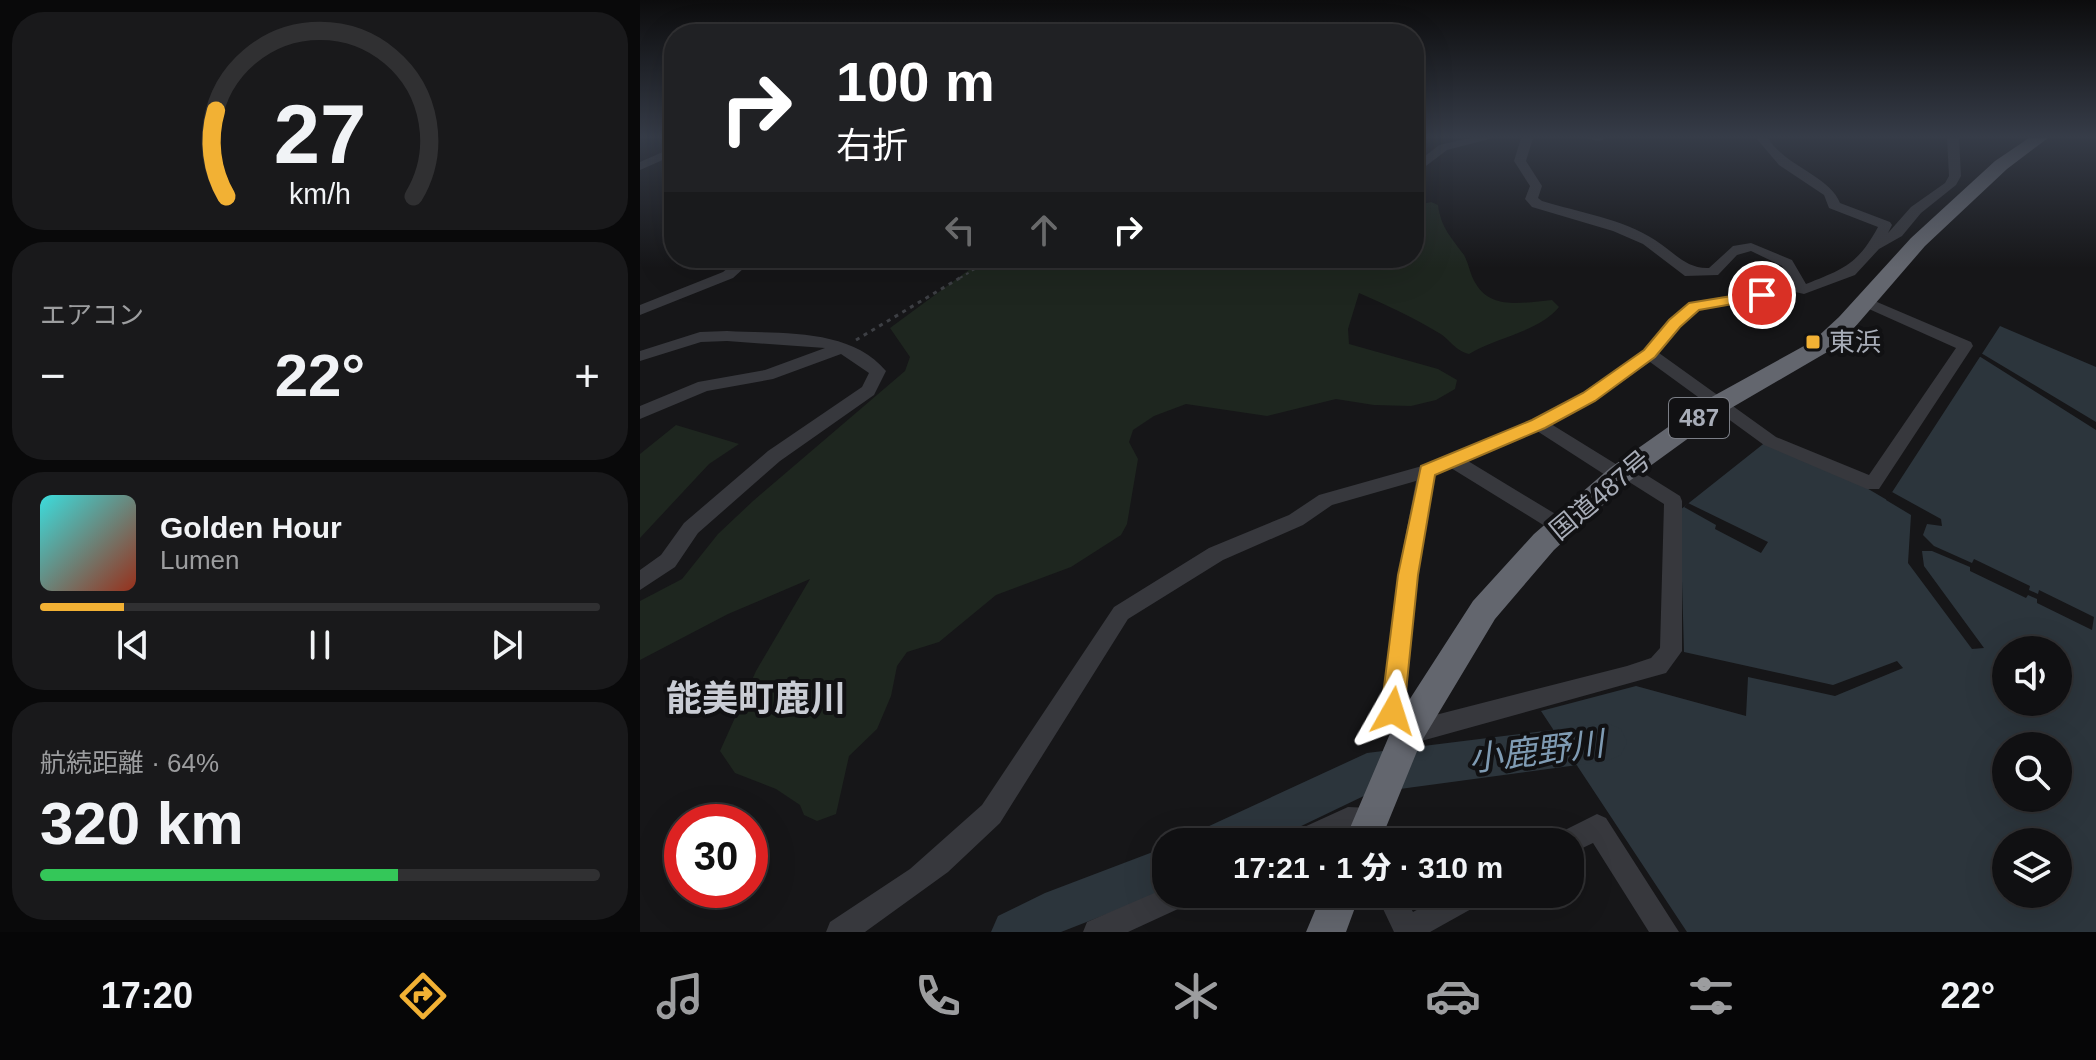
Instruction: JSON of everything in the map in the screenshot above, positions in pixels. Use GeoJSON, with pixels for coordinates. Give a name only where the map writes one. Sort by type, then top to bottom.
{"type":"FeatureCollection","features":[{"type":"Feature","properties":{"kind":"highway","name":"国道487号"},"geometry":{"type":"LineString","coordinates":[[1370,823],[1406,739],[1484,610],[1560,526],[1622,473],[1717,405],[1821,346],[1918,242],[1983,181]]}},
{"type":"Feature","properties":{"kind":"highway"},"geometry":{"type":"LineString","coordinates":[[1326,932],[1335,908]]}},
{"type":"Feature","properties":{"kind":"street"},"geometry":{"type":"LineString","coordinates":[[1533,181],[1536,186],[1531,199],[1537,204],[1618,228],[1648,241],[1690,273],[1713,272],[1735,248],[1746,245],[1786,263],[1804,290]]}},
{"type":"Feature","properties":{"kind":"street"},"geometry":{"type":"LineString","coordinates":[[840,932],[903,893],[965,842],[991,814],[1121,613],[1216,554],[1296,520],[1326,500],[1427,471],[1538,424],[1589,397],[1650,354],[1674,323],[1695,306],[1762,295],[1780,284],[1804,290],[1850,272],[1874,246],[1885,225],[1834,205],[1830,193],[1810,181]]}},
{"type":"Feature","properties":{"kind":"street"},"geometry":{"type":"LineString","coordinates":[[1874,246],[1897,233],[1916,210],[1952,181]]}},
{"type":"Feature","properties":{"kind":"street"},"geometry":{"type":"LineString","coordinates":[[640,310],[728,275],[736,268]]}},
{"type":"Feature","properties":{"kind":"street"},"geometry":{"type":"LineString","coordinates":[[1650,354],[1770,441],[1873,484],[1965,346],[1865,302]]}},
{"type":"Feature","properties":{"kind":"street"},"geometry":{"type":"LineString","coordinates":[[640,356],[700,337],[819,342],[842,347],[878,371],[868,391],[774,456],[691,528],[668,561],[640,581]]}},
{"type":"Feature","properties":{"kind":"street"},"geometry":{"type":"LineString","coordinates":[[640,413],[704,386],[767,375],[842,347]]}},
{"type":"Feature","properties":{"kind":"street"},"geometry":{"type":"LineString","coordinates":[[1427,471],[1408,575],[1393,711],[1406,739],[1658,666],[1671,651],[1673,501],[1538,424]]}},
{"type":"Feature","properties":{"kind":"street"},"geometry":{"type":"LineString","coordinates":[[1452,460],[1560,526]]}},
{"type":"Feature","properties":{"kind":"street"},"geometry":{"type":"LineString","coordinates":[[1331,828],[1348,820],[1370,823]]}},
{"type":"Feature","properties":{"kind":"street"},"geometry":{"type":"LineString","coordinates":[[1584,834],[1597,827],[1665,932]]}},
{"type":"Feature","properties":{"kind":"street"},"geometry":{"type":"LineString","coordinates":[[1097,932],[1152,907]]}},
{"type":"Feature","properties":{"kind":"street"},"geometry":{"type":"LineString","coordinates":[[1396,908],[1408,931],[1448,908]]}},
{"type":"Feature","properties":{"kind":"path"},"geometry":{"type":"LineString","coordinates":[[842,347],[976,268]]}},
{"type":"Feature","properties":{"kind":"shaded area"},"geometry":{"type":"Polygon","coordinates":[[[1424,204],[1438,205],[1444,226],[1464,255],[1474,281],[1483,293],[1510,303],[1552,300],[1559,307],[1529,328],[1469,354],[1419,322],[1359,293],[1348,329],[1349,344],[1438,369],[1457,380],[1455,389],[1436,400],[1411,406],[1374,405],[1336,399],[1267,416],[1186,404],[1154,416],[1133,430],[1129,442],[1138,459],[1127,524],[1121,535],[1071,567],[996,595],[939,642],[907,652],[897,666],[891,696],[877,729],[849,756],[836,814],[817,821],[804,815],[800,805],[776,789],[735,773],[720,751],[756,671],[810,579],[728,614],[640,660],[640,601],[682,579],[718,534],[753,501],[905,371],[910,357],[890,328],[971,268],[1424,268],[1424,204]]]}},
{"type":"Feature","properties":{"kind":"shaded area"},"geometry":{"type":"Polygon","coordinates":[[[2000,326],[2096,367],[2096,932],[1687,932],[1541,711],[1636,686],[1746,716],[1748,677],[1835,696],[1903,668],[1897,661],[1833,685],[1684,652],[1680,510],[1767,441],[1853,480],[1887,500],[2000,326]]]}},
{"type":"Feature","properties":{"kind":"shaded area"},"geometry":{"type":"Polygon","coordinates":[[[676,425],[739,444],[709,464],[640,538],[640,454],[676,425]]]}},
{"type":"Feature","properties":{"kind":"pier"},"geometry":{"type":"Polygon","coordinates":[[[1981,353],[2096,422],[2096,430],[1979,356],[1981,353]]]}},
{"type":"Feature","properties":{"kind":"pier"},"geometry":{"type":"Polygon","coordinates":[[[1892,492],[1941,519],[1942,526],[1927,524],[1923,535],[1934,546],[1972,563],[1974,559],[2030,586],[2029,590],[2038,594],[2039,590],[2094,617],[2092,630],[2037,603],[2037,599],[2028,595],[2026,598],[1970,571],[1970,567],[1932,551],[1922,551],[1924,566],[1984,648],[1972,649],[1908,563],[1911,515],[1886,500],[1892,492]]]}},
{"type":"Feature","properties":{"kind":"pier"},"geometry":{"type":"Polygon","coordinates":[[[1688,503],[1768,542],[1761,553],[1715,529],[1716,525],[1684,507],[1688,503]]]}},
{"type":"Feature","properties":{"kind":"waterway","name":"小鹿野川"},"geometry":{"type":"LineString","coordinates":[[1251,828],[1367,773],[1607,742]]}},
{"type":"Feature","properties":{"kind":"waterway","name":"小鹿野川"},"geometry":{"type":"LineString","coordinates":[[1014,932],[1045,916],[1152,874]]}},
{"type":"Feature","properties":{"kind":"place","name":"東浜"},"geometry":{"type":"Point","coordinates":[1813,342]}},
{"type":"Feature","properties":{"kind":"district","name":"能美町鹿川"},"geometry":{"type":"Point","coordinates":[756,698]}},
{"type":"Feature","properties":{"kind":"route"},"geometry":{"type":"LineString","coordinates":[[1393,711],[1408,575],[1427,471],[1538,424],[1589,397],[1650,354],[1674,323],[1695,306],[1762,295]]}}]}
